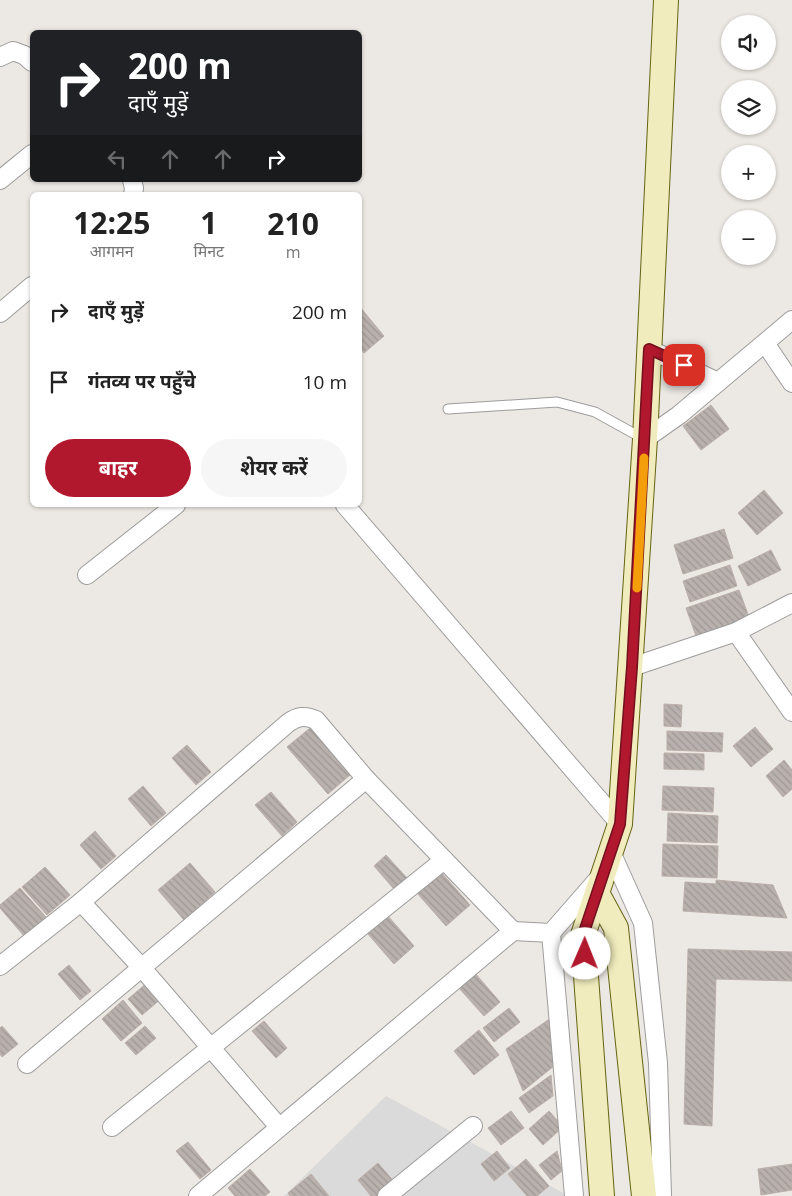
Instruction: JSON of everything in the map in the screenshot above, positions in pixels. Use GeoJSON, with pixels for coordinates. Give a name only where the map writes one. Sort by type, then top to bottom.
{"type":"FeatureCollection","features":[{"type":"Feature","properties":{"kind":"street"},"geometry":{"type":"LineString","coordinates":[[602,1196],[583,935],[620,824],[632,667],[645,439],[666,0]]}},
{"type":"Feature","properties":{"kind":"street"},"geometry":{"type":"LineString","coordinates":[[0,57],[13,51],[24,55],[30,60]]}},
{"type":"Feature","properties":{"kind":"street"},"geometry":{"type":"LineString","coordinates":[[0,180],[30,156]]}},
{"type":"Feature","properties":{"kind":"street"},"geometry":{"type":"LineString","coordinates":[[0,313],[30,288]]}},
{"type":"Feature","properties":{"kind":"street"},"geometry":{"type":"LineString","coordinates":[[645,439],[666,425],[792,320]]}},
{"type":"Feature","properties":{"kind":"street"},"geometry":{"type":"LineString","coordinates":[[764,343],[792,383]]}},
{"type":"Feature","properties":{"kind":"street"},"geometry":{"type":"LineString","coordinates":[[649,349],[718,382]]}},
{"type":"Feature","properties":{"kind":"street"},"geometry":{"type":"LineString","coordinates":[[87,575],[173,507]]}},
{"type":"Feature","properties":{"kind":"street"},"geometry":{"type":"LineString","coordinates":[[347,507],[620,824]]}},
{"type":"Feature","properties":{"kind":"street"},"geometry":{"type":"LineString","coordinates":[[632,667],[736,632],[792,603]]}},
{"type":"Feature","properties":{"kind":"street"},"geometry":{"type":"LineString","coordinates":[[736,632],[792,712]]}},
{"type":"Feature","properties":{"kind":"street"},"geometry":{"type":"LineString","coordinates":[[0,966],[81,902],[296,717],[306,716],[316,720],[366,779],[513,931],[551,933]]}},
{"type":"Feature","properties":{"kind":"street"},"geometry":{"type":"LineString","coordinates":[[27,1064],[366,779]]}},
{"type":"Feature","properties":{"kind":"street"},"geometry":{"type":"LineString","coordinates":[[112,1127],[444,860]]}},
{"type":"Feature","properties":{"kind":"street"},"geometry":{"type":"LineString","coordinates":[[574,1196],[551,933],[608,861]]}},
{"type":"Feature","properties":{"kind":"street"},"geometry":{"type":"LineString","coordinates":[[608,861],[643,923],[658,1063],[662,1196]]}},
{"type":"Feature","properties":{"kind":"street"},"geometry":{"type":"LineString","coordinates":[[597,893],[616,928],[644,1196]]}},
{"type":"Feature","properties":{"kind":"street"},"geometry":{"type":"LineString","coordinates":[[81,902],[142,968],[279,1127]]}},
{"type":"Feature","properties":{"kind":"street"},"geometry":{"type":"LineString","coordinates":[[198,1196],[513,931]]}},
{"type":"Feature","properties":{"kind":"street"},"geometry":{"type":"LineString","coordinates":[[388,1196],[473,1126]]}},
{"type":"Feature","properties":{"kind":"lane"},"geometry":{"type":"LineString","coordinates":[[448,410],[557,402],[595,412],[645,439]]}},
{"type":"Feature","properties":{"kind":"shaded area"},"geometry":{"type":"Polygon","coordinates":[[[386,1096],[569,1196],[284,1196],[386,1096]]]}},
{"type":"Feature","properties":{"kind":"building"},"geometry":{"type":"Polygon","coordinates":[[[362,309],[384,336],[364,353],[362,350],[362,309]]]}},
{"type":"Feature","properties":{"kind":"building"},"geometry":{"type":"Polygon","coordinates":[[[711,405],[729,429],[701,450],[683,426],[711,405]]]}},
{"type":"Feature","properties":{"kind":"building"},"geometry":{"type":"Polygon","coordinates":[[[764,490],[783,513],[757,535],[738,513],[764,490]]]}},
{"type":"Feature","properties":{"kind":"building"},"geometry":{"type":"Polygon","coordinates":[[[724,529],[733,558],[683,574],[674,545],[724,529]]]}},
{"type":"Feature","properties":{"kind":"building"},"geometry":{"type":"Polygon","coordinates":[[[771,550],[781,570],[748,586],[738,566],[771,550]]]}},
{"type":"Feature","properties":{"kind":"building"},"geometry":{"type":"Polygon","coordinates":[[[730,565],[737,586],[690,602],[683,581],[730,565]]]}},
{"type":"Feature","properties":{"kind":"building"},"geometry":{"type":"Polygon","coordinates":[[[739,590],[749,617],[696,636],[686,608],[739,590]]]}},
{"type":"Feature","properties":{"kind":"building"},"geometry":{"type":"Polygon","coordinates":[[[664,704],[682,705],[681,727],[664,726],[664,704]]]}},
{"type":"Feature","properties":{"kind":"building"},"geometry":{"type":"Polygon","coordinates":[[[755,727],[773,749],[751,767],[733,746],[755,727]]]}},
{"type":"Feature","properties":{"kind":"building"},"geometry":{"type":"Polygon","coordinates":[[[310,728],[351,774],[328,794],[287,747],[310,728]]]}},
{"type":"Feature","properties":{"kind":"building"},"geometry":{"type":"Polygon","coordinates":[[[667,731],[723,733],[722,752],[667,750],[667,731]]]}},
{"type":"Feature","properties":{"kind":"building"},"geometry":{"type":"Polygon","coordinates":[[[187,745],[211,772],[196,785],[172,758],[187,745]]]}},
{"type":"Feature","properties":{"kind":"building"},"geometry":{"type":"Polygon","coordinates":[[[664,753],[704,754],[704,770],[664,769],[664,753]]]}},
{"type":"Feature","properties":{"kind":"building"},"geometry":{"type":"Polygon","coordinates":[[[784,760],[792,770],[792,789],[783,797],[766,776],[784,760]]]}},
{"type":"Feature","properties":{"kind":"building"},"geometry":{"type":"Polygon","coordinates":[[[143,786],[166,813],[151,826],[128,799],[143,786]]]}},
{"type":"Feature","properties":{"kind":"building"},"geometry":{"type":"Polygon","coordinates":[[[663,786],[714,788],[713,812],[662,810],[663,786]]]}},
{"type":"Feature","properties":{"kind":"building"},"geometry":{"type":"Polygon","coordinates":[[[271,792],[297,822],[282,836],[255,805],[271,792]]]}},
{"type":"Feature","properties":{"kind":"building"},"geometry":{"type":"Polygon","coordinates":[[[668,813],[718,816],[717,843],[667,841],[668,813]]]}},
{"type":"Feature","properties":{"kind":"building"},"geometry":{"type":"Polygon","coordinates":[[[95,831],[116,856],[101,869],[80,845],[95,831]]]}},
{"type":"Feature","properties":{"kind":"building"},"geometry":{"type":"Polygon","coordinates":[[[663,844],[718,846],[717,878],[662,876],[663,844]]]}},
{"type":"Feature","properties":{"kind":"building"},"geometry":{"type":"Polygon","coordinates":[[[386,855],[407,878],[394,889],[374,866],[386,855]]]}},
{"type":"Feature","properties":{"kind":"building"},"geometry":{"type":"Polygon","coordinates":[[[190,863],[215,892],[184,920],[158,890],[190,863]]]}},
{"type":"Feature","properties":{"kind":"building"},"geometry":{"type":"Polygon","coordinates":[[[45,867],[70,895],[47,915],[22,887],[45,867]]]}},
{"type":"Feature","properties":{"kind":"building"},"geometry":{"type":"Polygon","coordinates":[[[441,872],[470,905],[446,926],[417,893],[441,872]]]}},
{"type":"Feature","properties":{"kind":"building"},"geometry":{"type":"Polygon","coordinates":[[[716,880],[773,885],[787,918],[683,911],[685,882],[716,884],[716,880]]]}},
{"type":"Feature","properties":{"kind":"building"},"geometry":{"type":"Polygon","coordinates":[[[20,888],[46,917],[24,936],[0,908],[0,905],[20,888]]]}},
{"type":"Feature","properties":{"kind":"building"},"geometry":{"type":"Polygon","coordinates":[[[388,916],[414,946],[394,964],[368,934],[388,916]]]}},
{"type":"Feature","properties":{"kind":"building"},"geometry":{"type":"Polygon","coordinates":[[[688,949],[792,952],[792,981],[716,979],[712,1126],[684,1124],[688,949]]]}},
{"type":"Feature","properties":{"kind":"building"},"geometry":{"type":"Polygon","coordinates":[[[69,965],[91,991],[80,1000],[58,974],[69,965]]]}},
{"type":"Feature","properties":{"kind":"building"},"geometry":{"type":"Polygon","coordinates":[[[474,972],[500,1002],[484,1016],[458,987],[474,972]]]}},
{"type":"Feature","properties":{"kind":"building"},"geometry":{"type":"Polygon","coordinates":[[[148,982],[162,998],[142,1015],[128,999],[148,982]]]}},
{"type":"Feature","properties":{"kind":"building"},"geometry":{"type":"Polygon","coordinates":[[[123,1000],[142,1023],[121,1041],[102,1019],[123,1000]]]}},
{"type":"Feature","properties":{"kind":"building"},"geometry":{"type":"Polygon","coordinates":[[[509,1008],[520,1022],[494,1042],[483,1028],[509,1008]]]}},
{"type":"Feature","properties":{"kind":"building"},"geometry":{"type":"Polygon","coordinates":[[[551,1018],[554,1066],[523,1091],[506,1049],[551,1018]]]}},
{"type":"Feature","properties":{"kind":"building"},"geometry":{"type":"Polygon","coordinates":[[[264,1021],[287,1048],[276,1058],[252,1031],[264,1021]]]}},
{"type":"Feature","properties":{"kind":"building"},"geometry":{"type":"Polygon","coordinates":[[[2,1026],[18,1044],[2,1057],[0,1054],[0,1028],[2,1026]]]}},
{"type":"Feature","properties":{"kind":"building"},"geometry":{"type":"Polygon","coordinates":[[[145,1026],[156,1038],[136,1055],[125,1043],[145,1026]]]}},
{"type":"Feature","properties":{"kind":"building"},"geometry":{"type":"Polygon","coordinates":[[[479,1030],[499,1055],[474,1075],[454,1051],[479,1030]]]}},
{"type":"Feature","properties":{"kind":"building"},"geometry":{"type":"Polygon","coordinates":[[[551,1075],[553,1096],[529,1113],[519,1098],[551,1075]]]}},
{"type":"Feature","properties":{"kind":"building"},"geometry":{"type":"Polygon","coordinates":[[[511,1111],[524,1128],[501,1145],[488,1128],[511,1111]]]}},
{"type":"Feature","properties":{"kind":"building"},"geometry":{"type":"Polygon","coordinates":[[[549,1111],[563,1127],[543,1145],[529,1129],[549,1111]]]}},
{"type":"Feature","properties":{"kind":"building"},"geometry":{"type":"Polygon","coordinates":[[[188,1142],[211,1170],[200,1179],[176,1151],[188,1142]]]}},
{"type":"Feature","properties":{"kind":"building"},"geometry":{"type":"Polygon","coordinates":[[[497,1151],[510,1168],[494,1181],[481,1164],[497,1151]]]}},
{"type":"Feature","properties":{"kind":"building"},"geometry":{"type":"Polygon","coordinates":[[[557,1151],[562,1171],[551,1180],[539,1165],[557,1151]]]}},
{"type":"Feature","properties":{"kind":"building"},"geometry":{"type":"Polygon","coordinates":[[[526,1159],[549,1186],[537,1196],[527,1196],[508,1174],[526,1159]]]}},
{"type":"Feature","properties":{"kind":"building"},"geometry":{"type":"Polygon","coordinates":[[[378,1163],[396,1184],[382,1196],[371,1196],[358,1180],[378,1163]]]}},
{"type":"Feature","properties":{"kind":"building"},"geometry":{"type":"Polygon","coordinates":[[[792,1164],[792,1190],[761,1195],[758,1169],[792,1164]]]}},
{"type":"Feature","properties":{"kind":"building"},"geometry":{"type":"Polygon","coordinates":[[[250,1169],[270,1192],[265,1196],[235,1196],[228,1188],[250,1169]]]}},
{"type":"Feature","properties":{"kind":"building"},"geometry":{"type":"Polygon","coordinates":[[[311,1174],[329,1196],[290,1196],[288,1193],[311,1174]]]}},
{"type":"Feature","properties":{"kind":"slow traffic"},"geometry":{"type":"LineString","coordinates":[[637,588],[644,458]]}},
{"type":"Feature","properties":{"kind":"route"},"geometry":{"type":"LineString","coordinates":[[585,954],[583,935],[620,824],[632,667],[649,349],[684,365]]}}]}
